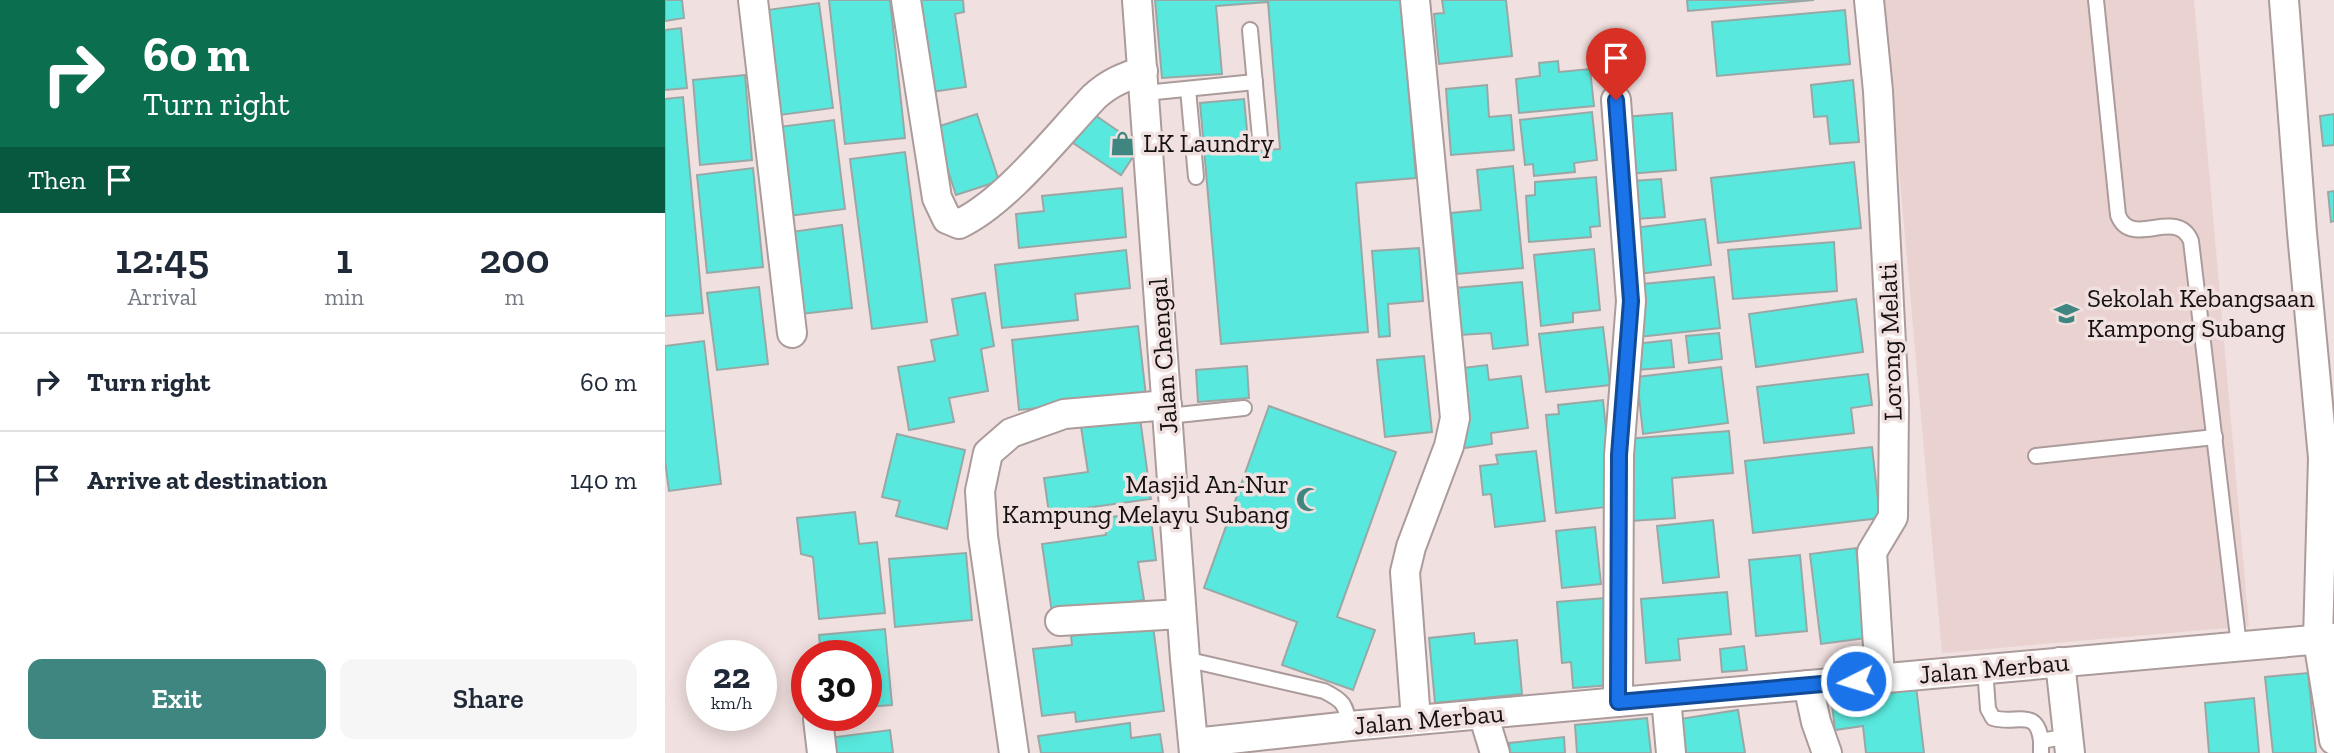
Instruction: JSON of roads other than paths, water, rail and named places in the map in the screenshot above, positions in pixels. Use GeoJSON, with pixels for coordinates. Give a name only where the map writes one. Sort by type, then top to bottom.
{"type":"FeatureCollection","features":[{"type":"Feature","properties":{"kind":"street"},"geometry":{"type":"LineString","coordinates":[[753,0],[792,332]]}},
{"type":"Feature","properties":{"kind":"street"},"geometry":{"type":"LineString","coordinates":[[906,0],[937,198],[947,219],[959,223],[973,217],[1002,195],[1107,86],[1123,77],[1144,82]]}},
{"type":"Feature","properties":{"kind":"street","name":"Jalan Chengal"},"geometry":{"type":"LineString","coordinates":[[1137,0],[1181,614],[1194,748]]}},
{"type":"Feature","properties":{"kind":"street"},"geometry":{"type":"LineString","coordinates":[[1415,0],[1455,418],[1449,446],[1411,547],[1405,572],[1416,720]]}},
{"type":"Feature","properties":{"kind":"street","name":"Lorong Melati"},"geometry":{"type":"LineString","coordinates":[[1869,0],[1878,91],[1894,402],[1893,517],[1872,552],[1880,678]]}},
{"type":"Feature","properties":{"kind":"street"},"geometry":{"type":"LineString","coordinates":[[2284,0],[2323,458],[2326,639],[2334,740]]}},
{"type":"Feature","properties":{"kind":"street"},"geometry":{"type":"LineString","coordinates":[[1616,100],[1631,301],[1619,455],[1618,702]]}},
{"type":"Feature","properties":{"kind":"street"},"geometry":{"type":"LineString","coordinates":[[1014,753],[983,536],[980,491],[988,453],[1011,433],[1064,414],[1167,411]]}},
{"type":"Feature","properties":{"kind":"street"},"geometry":{"type":"LineString","coordinates":[[1059,621],[1181,614]]}},
{"type":"Feature","properties":{"kind":"street","name":"Jalan Merbau"},"geometry":{"type":"LineString","coordinates":[[1194,748],[1350,726],[2326,639]]}},
{"type":"Feature","properties":{"kind":"street"},"geometry":{"type":"LineString","coordinates":[[2060,662],[2069,744]]}},
{"type":"Feature","properties":{"kind":"street"},"geometry":{"type":"LineString","coordinates":[[1808,685],[1826,753]]}},
{"type":"Feature","properties":{"kind":"street"},"geometry":{"type":"LineString","coordinates":[[1666,698],[1671,753]]}},
{"type":"Feature","properties":{"kind":"street"},"geometry":{"type":"LineString","coordinates":[[1483,714],[1495,753]]}},
{"type":"Feature","properties":{"kind":"street"},"geometry":{"type":"LineString","coordinates":[[819,731],[821,753]]}},
{"type":"Feature","properties":{"kind":"lane"},"geometry":{"type":"LineString","coordinates":[[2096,0],[2117,215],[2128,229],[2172,225],[2188,232],[2191,240],[2239,646]]}},
{"type":"Feature","properties":{"kind":"lane"},"geometry":{"type":"LineString","coordinates":[[1250,30],[1260,138]]}},
{"type":"Feature","properties":{"kind":"lane"},"geometry":{"type":"LineString","coordinates":[[1144,82],[1188,89],[1255,82]]}},
{"type":"Feature","properties":{"kind":"lane"},"geometry":{"type":"LineString","coordinates":[[1188,89],[1196,177]]}},
{"type":"Feature","properties":{"kind":"lane"},"geometry":{"type":"LineString","coordinates":[[1167,411],[1244,408]]}},
{"type":"Feature","properties":{"kind":"lane"},"geometry":{"type":"LineString","coordinates":[[2036,456],[2215,437]]}},
{"type":"Feature","properties":{"kind":"lane"},"geometry":{"type":"LineString","coordinates":[[1185,659],[1324,691],[1345,704],[1350,726]]}},
{"type":"Feature","properties":{"kind":"lane"},"geometry":{"type":"LineString","coordinates":[[1985,669],[1988,709],[1993,718],[2002,721],[2026,719],[2035,722],[2040,730],[2041,747],[2069,744]]}},
{"type":"Feature","properties":{"kind":"place","name":"LK Laundry"},"geometry":{"type":"Point","coordinates":[1123,143]}},
{"type":"Feature","properties":{"kind":"place","name":"Sekolah Kebangsaan Kampong Subang"},"geometry":{"type":"Point","coordinates":[2067,313]}},
{"type":"Feature","properties":{"kind":"place","name":"Masjid An-Nur Kampung Melayu Subang"},"geometry":{"type":"Point","coordinates":[1309,499]}}]}
